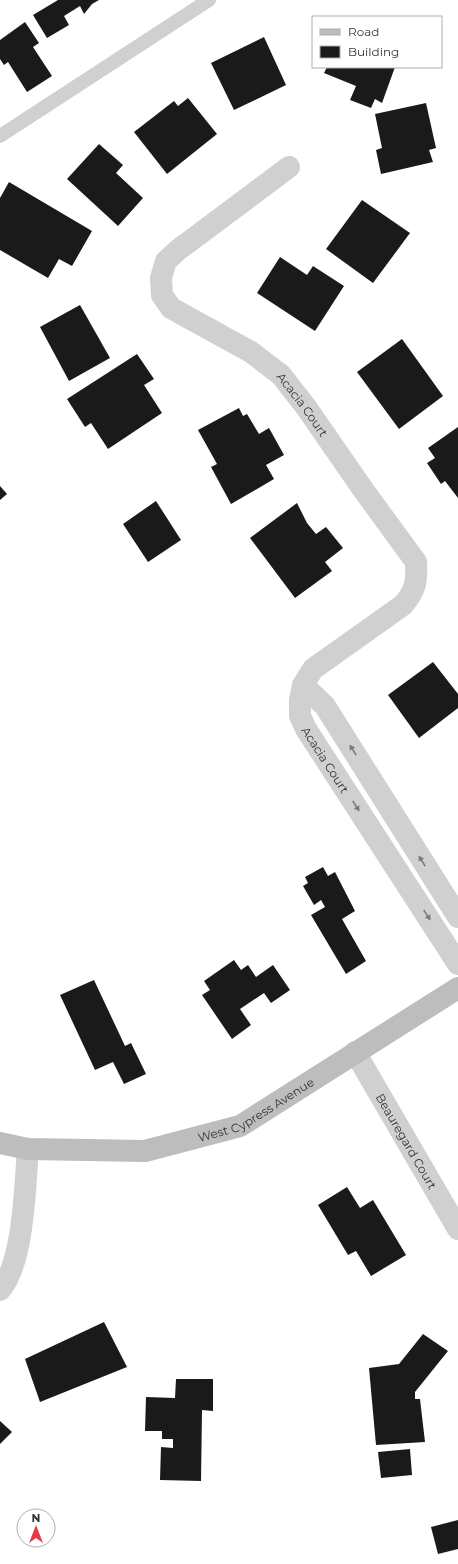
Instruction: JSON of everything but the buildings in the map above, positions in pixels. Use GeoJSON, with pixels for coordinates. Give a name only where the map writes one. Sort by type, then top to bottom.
{"type":"FeatureCollection","features":[{"type":"Feature","properties":{"kind":"main road","name":"West Cypress Avenue"},"geometry":{"type":"LineString","coordinates":[[0,1143],[28,1149],[145,1151],[240,1126],[458,988]]}},
{"type":"Feature","properties":{"kind":"street","name":"Acacia Court"},"geometry":{"type":"LineString","coordinates":[[289,167],[178,250],[166,261],[161,278],[162,296],[171,308],[251,352],[281,375],[306,407],[362,488],[416,562],[417,577],[413,594],[403,605],[313,669],[303,685],[300,700],[300,716],[306,729],[458,964]]}},
{"type":"Feature","properties":{"kind":"street"},"geometry":{"type":"LineString","coordinates":[[303,685],[325,706],[458,917]]}},
{"type":"Feature","properties":{"kind":"street"},"geometry":{"type":"LineString","coordinates":[[371,828],[393,814]]}},
{"type":"Feature","properties":{"kind":"street","name":"Beauregard Court"},"geometry":{"type":"LineString","coordinates":[[355,1052],[458,1229]]}},
{"type":"Feature","properties":{"kind":"street"},"geometry":{"type":"LineString","coordinates":[[0,1290],[14,1263],[22,1217],[28,1149]]}},
{"type":"Feature","properties":{"kind":"lane"},"geometry":{"type":"LineString","coordinates":[[0,136],[209,0]]}}]}
